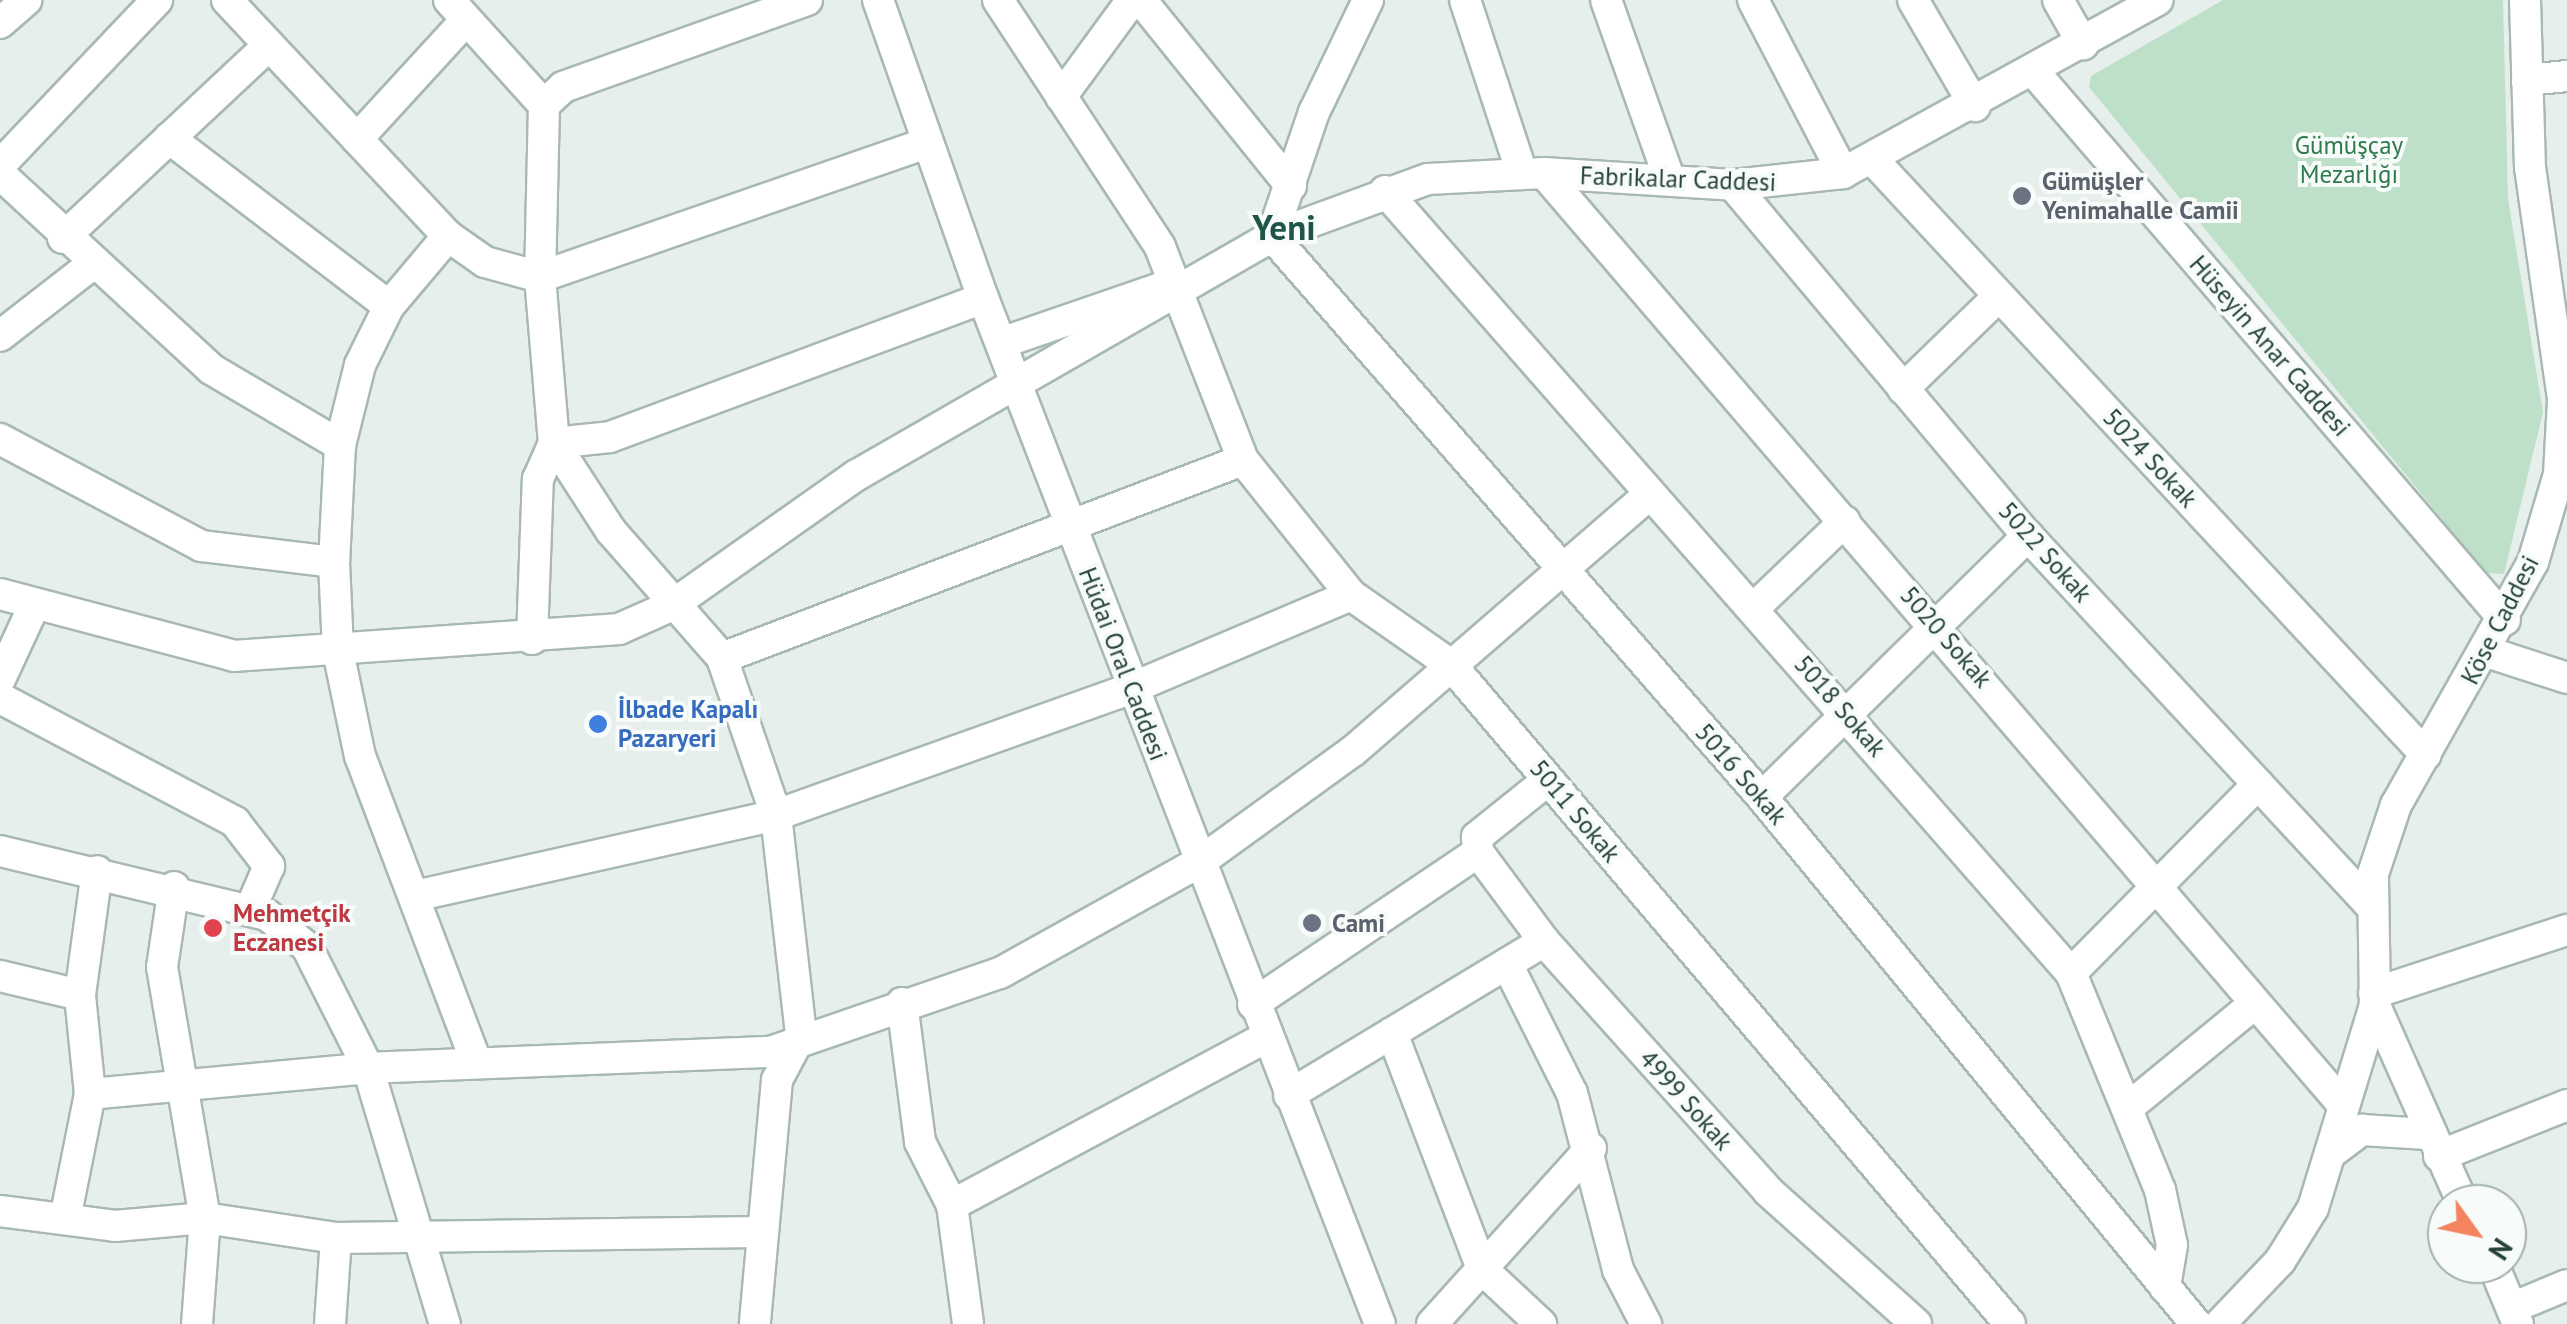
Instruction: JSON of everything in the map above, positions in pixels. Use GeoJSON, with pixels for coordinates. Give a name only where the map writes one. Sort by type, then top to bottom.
{"type":"FeatureCollection","features":[{"type":"Feature","properties":{"kind":"street"},"geometry":{"type":"LineString","coordinates":[[0,23],[26,0]]}},
{"type":"Feature","properties":{"kind":"street"},"geometry":{"type":"LineString","coordinates":[[0,165],[158,0]]}},
{"type":"Feature","properties":{"kind":"street"},"geometry":{"type":"LineString","coordinates":[[227,0],[448,236],[485,262],[540,278],[926,143]]}},
{"type":"Feature","properties":{"kind":"street"},"geometry":{"type":"LineString","coordinates":[[544,105],[563,87],[807,0]]}},
{"type":"Feature","properties":{"kind":"street","name":"Hüdai Oral Caddesi"},"geometry":{"type":"LineString","coordinates":[[878,0],[983,298],[1380,1324]]}},
{"type":"Feature","properties":{"kind":"street","name":"5011 Sokak"},"geometry":{"type":"LineString","coordinates":[[998,0],[1160,248],[1243,460],[1352,596],[1450,665],[2010,1324]]}},
{"type":"Feature","properties":{"kind":"street"},"geometry":{"type":"LineString","coordinates":[[1061,98],[1132,0]]}},
{"type":"Feature","properties":{"kind":"street"},"geometry":{"type":"LineString","coordinates":[[1141,0],[1291,186]]}},
{"type":"Feature","properties":{"kind":"street"},"geometry":{"type":"LineString","coordinates":[[1272,236],[1368,0]]}},
{"type":"Feature","properties":{"kind":"street"},"geometry":{"type":"LineString","coordinates":[[1465,0],[1533,173]]}},
{"type":"Feature","properties":{"kind":"street"},"geometry":{"type":"LineString","coordinates":[[1606,0],[1670,178]]}},
{"type":"Feature","properties":{"kind":"street"},"geometry":{"type":"LineString","coordinates":[[1753,0],[1843,173]]}},
{"type":"Feature","properties":{"kind":"street"},"geometry":{"type":"LineString","coordinates":[[1913,0],[1975,106]]}},
{"type":"Feature","properties":{"kind":"street"},"geometry":{"type":"LineString","coordinates":[[2058,0],[2083,44]]}},
{"type":"Feature","properties":{"kind":"street","name":"Fabrikalar Caddesi"},"geometry":{"type":"LineString","coordinates":[[0,594],[32,608],[234,656],[532,639],[619,629],[671,606],[857,475],[1174,287],[1272,236],[1385,191],[1533,173],[1670,178],[1733,185],[1843,173],[1875,162],[2158,0]]}},
{"type":"Feature","properties":{"kind":"street","name":"Köse Caddesi"},"geometry":{"type":"LineString","coordinates":[[2453,1184],[2374,999],[2372,906],[2379,846],[2426,755],[2506,620],[2544,530],[2564,440],[2554,247],[2527,80],[2525,0]]}},
{"type":"Feature","properties":{"kind":"street"},"geometry":{"type":"LineString","coordinates":[[357,139],[458,10],[544,105],[540,278],[554,443],[538,479],[532,639]]}},
{"type":"Feature","properties":{"kind":"street"},"geometry":{"type":"LineString","coordinates":[[63,238],[269,45]]}},
{"type":"Feature","properties":{"kind":"street","name":"Hüseyin Anar Caddesi"},"geometry":{"type":"LineString","coordinates":[[2035,73],[2506,620]]}},
{"type":"Feature","properties":{"kind":"street"},"geometry":{"type":"LineString","coordinates":[[2527,80],[2567,76]]}},
{"type":"Feature","properties":{"kind":"street"},"geometry":{"type":"LineString","coordinates":[[169,138],[389,306]]}},
{"type":"Feature","properties":{"kind":"street","name":"5024 Sokak"},"geometry":{"type":"LineString","coordinates":[[1875,162],[2426,755]]}},
{"type":"Feature","properties":{"kind":"street","name":"5020 Sokak"},"geometry":{"type":"LineString","coordinates":[[1533,173],[1845,521],[2158,882],[2254,1004],[2343,1105]]}},
{"type":"Feature","properties":{"kind":"street"},"geometry":{"type":"LineString","coordinates":[[0,174],[90,266],[211,370],[340,445]]}},
{"type":"Feature","properties":{"kind":"street","name":"5022 Sokak"},"geometry":{"type":"LineString","coordinates":[[1733,185],[2028,536],[2372,906]]}},
{"type":"Feature","properties":{"kind":"street","name":"5018 Sokak"},"geometry":{"type":"LineString","coordinates":[[1385,191],[2071,973],[2130,1106],[2172,1245],[2165,1288]]}},
{"type":"Feature","properties":{"kind":"street"},"geometry":{"type":"LineString","coordinates":[[448,236],[389,306],[360,365],[340,445],[334,562],[338,651],[360,756],[419,895],[476,1062]]}},
{"type":"Feature","properties":{"kind":"street","name":"5016 Sokak"},"geometry":{"type":"LineString","coordinates":[[1272,236],[1762,797],[2196,1324]]}},
{"type":"Feature","properties":{"kind":"street"},"geometry":{"type":"LineString","coordinates":[[0,336],[90,266]]}},
{"type":"Feature","properties":{"kind":"street","name":"Fabrikalar Caddesi"},"geometry":{"type":"LineString","coordinates":[[1002,343],[1174,287]]}},
{"type":"Feature","properties":{"kind":"street"},"geometry":{"type":"LineString","coordinates":[[1903,388],[1999,296]]}},
{"type":"Feature","properties":{"kind":"street"},"geometry":{"type":"LineString","coordinates":[[554,443],[610,437],[983,298]]}},
{"type":"Feature","properties":{"kind":"street"},"geometry":{"type":"LineString","coordinates":[[0,439],[201,546],[334,562]]}},
{"type":"Feature","properties":{"kind":"street"},"geometry":{"type":"LineString","coordinates":[[554,443],[671,606],[722,658],[776,816],[801,1036],[776,1080],[758,1232],[755,1324]]}},
{"type":"Feature","properties":{"kind":"street"},"geometry":{"type":"LineString","coordinates":[[722,658],[1072,530],[1243,460]]}},
{"type":"Feature","properties":{"kind":"street"},"geometry":{"type":"LineString","coordinates":[[90,1094],[368,1068],[770,1052],[801,1036],[1000,973],[1201,861],[1353,751],[1650,494]]}},
{"type":"Feature","properties":{"kind":"street"},"geometry":{"type":"LineString","coordinates":[[1753,609],[1845,521]]}},
{"type":"Feature","properties":{"kind":"street"},"geometry":{"type":"LineString","coordinates":[[1762,797],[2028,536]]}},
{"type":"Feature","properties":{"kind":"street"},"geometry":{"type":"LineString","coordinates":[[419,895],[776,816],[1132,688],[1352,596]]}},
{"type":"Feature","properties":{"kind":"street"},"geometry":{"type":"LineString","coordinates":[[0,679],[32,608]]}},
{"type":"Feature","properties":{"kind":"street"},"geometry":{"type":"LineString","coordinates":[[2488,652],[2567,678]]}},
{"type":"Feature","properties":{"kind":"street"},"geometry":{"type":"LineString","coordinates":[[0,698],[234,822],[268,866],[250,910]]}},
{"type":"Feature","properties":{"kind":"street"},"geometry":{"type":"LineString","coordinates":[[1253,1004],[1478,852],[1477,837],[1548,780]]}},
{"type":"Feature","properties":{"kind":"street"},"geometry":{"type":"LineString","coordinates":[[2071,973],[2258,784]]}},
{"type":"Feature","properties":{"kind":"street"},"geometry":{"type":"LineString","coordinates":[[0,851],[174,887],[250,910],[306,947],[368,1068],[446,1324]]}},
{"type":"Feature","properties":{"kind":"street","name":"4999 Sokak"},"geometry":{"type":"LineString","coordinates":[[1478,852],[1544,941],[1768,1191],[1916,1324]]}},
{"type":"Feature","properties":{"kind":"street"},"geometry":{"type":"LineString","coordinates":[[65,1219],[90,1094],[80,995],[97,871]]}},
{"type":"Feature","properties":{"kind":"street"},"geometry":{"type":"LineString","coordinates":[[174,887],[162,967],[178,1083],[205,1218],[197,1324]]}},
{"type":"Feature","properties":{"kind":"street"},"geometry":{"type":"LineString","coordinates":[[2220,1324],[2298,1236],[2331,1153],[2374,999],[2567,930]]}},
{"type":"Feature","properties":{"kind":"street"},"geometry":{"type":"LineString","coordinates":[[1289,1096],[1544,941]]}},
{"type":"Feature","properties":{"kind":"street"},"geometry":{"type":"LineString","coordinates":[[1507,964],[1591,1148],[1618,1270],[1646,1324]]}},
{"type":"Feature","properties":{"kind":"street"},"geometry":{"type":"LineString","coordinates":[[0,976],[80,995]]}},
{"type":"Feature","properties":{"kind":"street"},"geometry":{"type":"LineString","coordinates":[[902,1002],[920,1142],[952,1205],[968,1324]]}},
{"type":"Feature","properties":{"kind":"street"},"geometry":{"type":"LineString","coordinates":[[2130,1106],[2254,1004]]}},
{"type":"Feature","properties":{"kind":"street"},"geometry":{"type":"LineString","coordinates":[[1392,1033],[1482,1269],[1541,1324]]}},
{"type":"Feature","properties":{"kind":"street"},"geometry":{"type":"LineString","coordinates":[[952,1205],[1266,1037]]}},
{"type":"Feature","properties":{"kind":"street"},"geometry":{"type":"LineString","coordinates":[[2331,1153],[2362,1130],[2433,1145],[2567,1104]]}},
{"type":"Feature","properties":{"kind":"street"},"geometry":{"type":"LineString","coordinates":[[1432,1324],[1591,1148]]}},
{"type":"Feature","properties":{"kind":"street"},"geometry":{"type":"LineString","coordinates":[[0,1211],[65,1219],[205,1218],[336,1238],[758,1232]]}},
{"type":"Feature","properties":{"kind":"street"},"geometry":{"type":"LineString","coordinates":[[330,1324],[336,1238]]}},
{"type":"Feature","properties":{"kind":"street"},"geometry":{"type":"LineString","coordinates":[[2502,1284],[2516,1316],[2567,1285]]}},
{"type":"Feature","properties":{"kind":"green space","name":"Gümüşçay Mezarlığı"},"geometry":{"type":"Polygon","coordinates":[[[2223,0],[2503,0],[2508,199],[2543,412],[2504,574],[2486,573],[2089,87],[2091,76],[2223,0]]]}},
{"type":"Feature","properties":{"kind":"place","name":"Gümüşler Yenimahalle Camii"},"geometry":{"type":"Point","coordinates":[2022,196]}},
{"type":"Feature","properties":{"kind":"place","name":"İlbade Kapalı Pazaryeri"},"geometry":{"type":"Point","coordinates":[598,724]}},
{"type":"Feature","properties":{"kind":"place","name":"Cami"},"geometry":{"type":"Point","coordinates":[1312,923]}},
{"type":"Feature","properties":{"kind":"place","name":"Mehmetçik Eczanesi"},"geometry":{"type":"Point","coordinates":[213,928]}},
{"type":"Feature","properties":{"kind":"district","name":"Yeni"},"geometry":{"type":"Point","coordinates":[1284,227]}}]}
